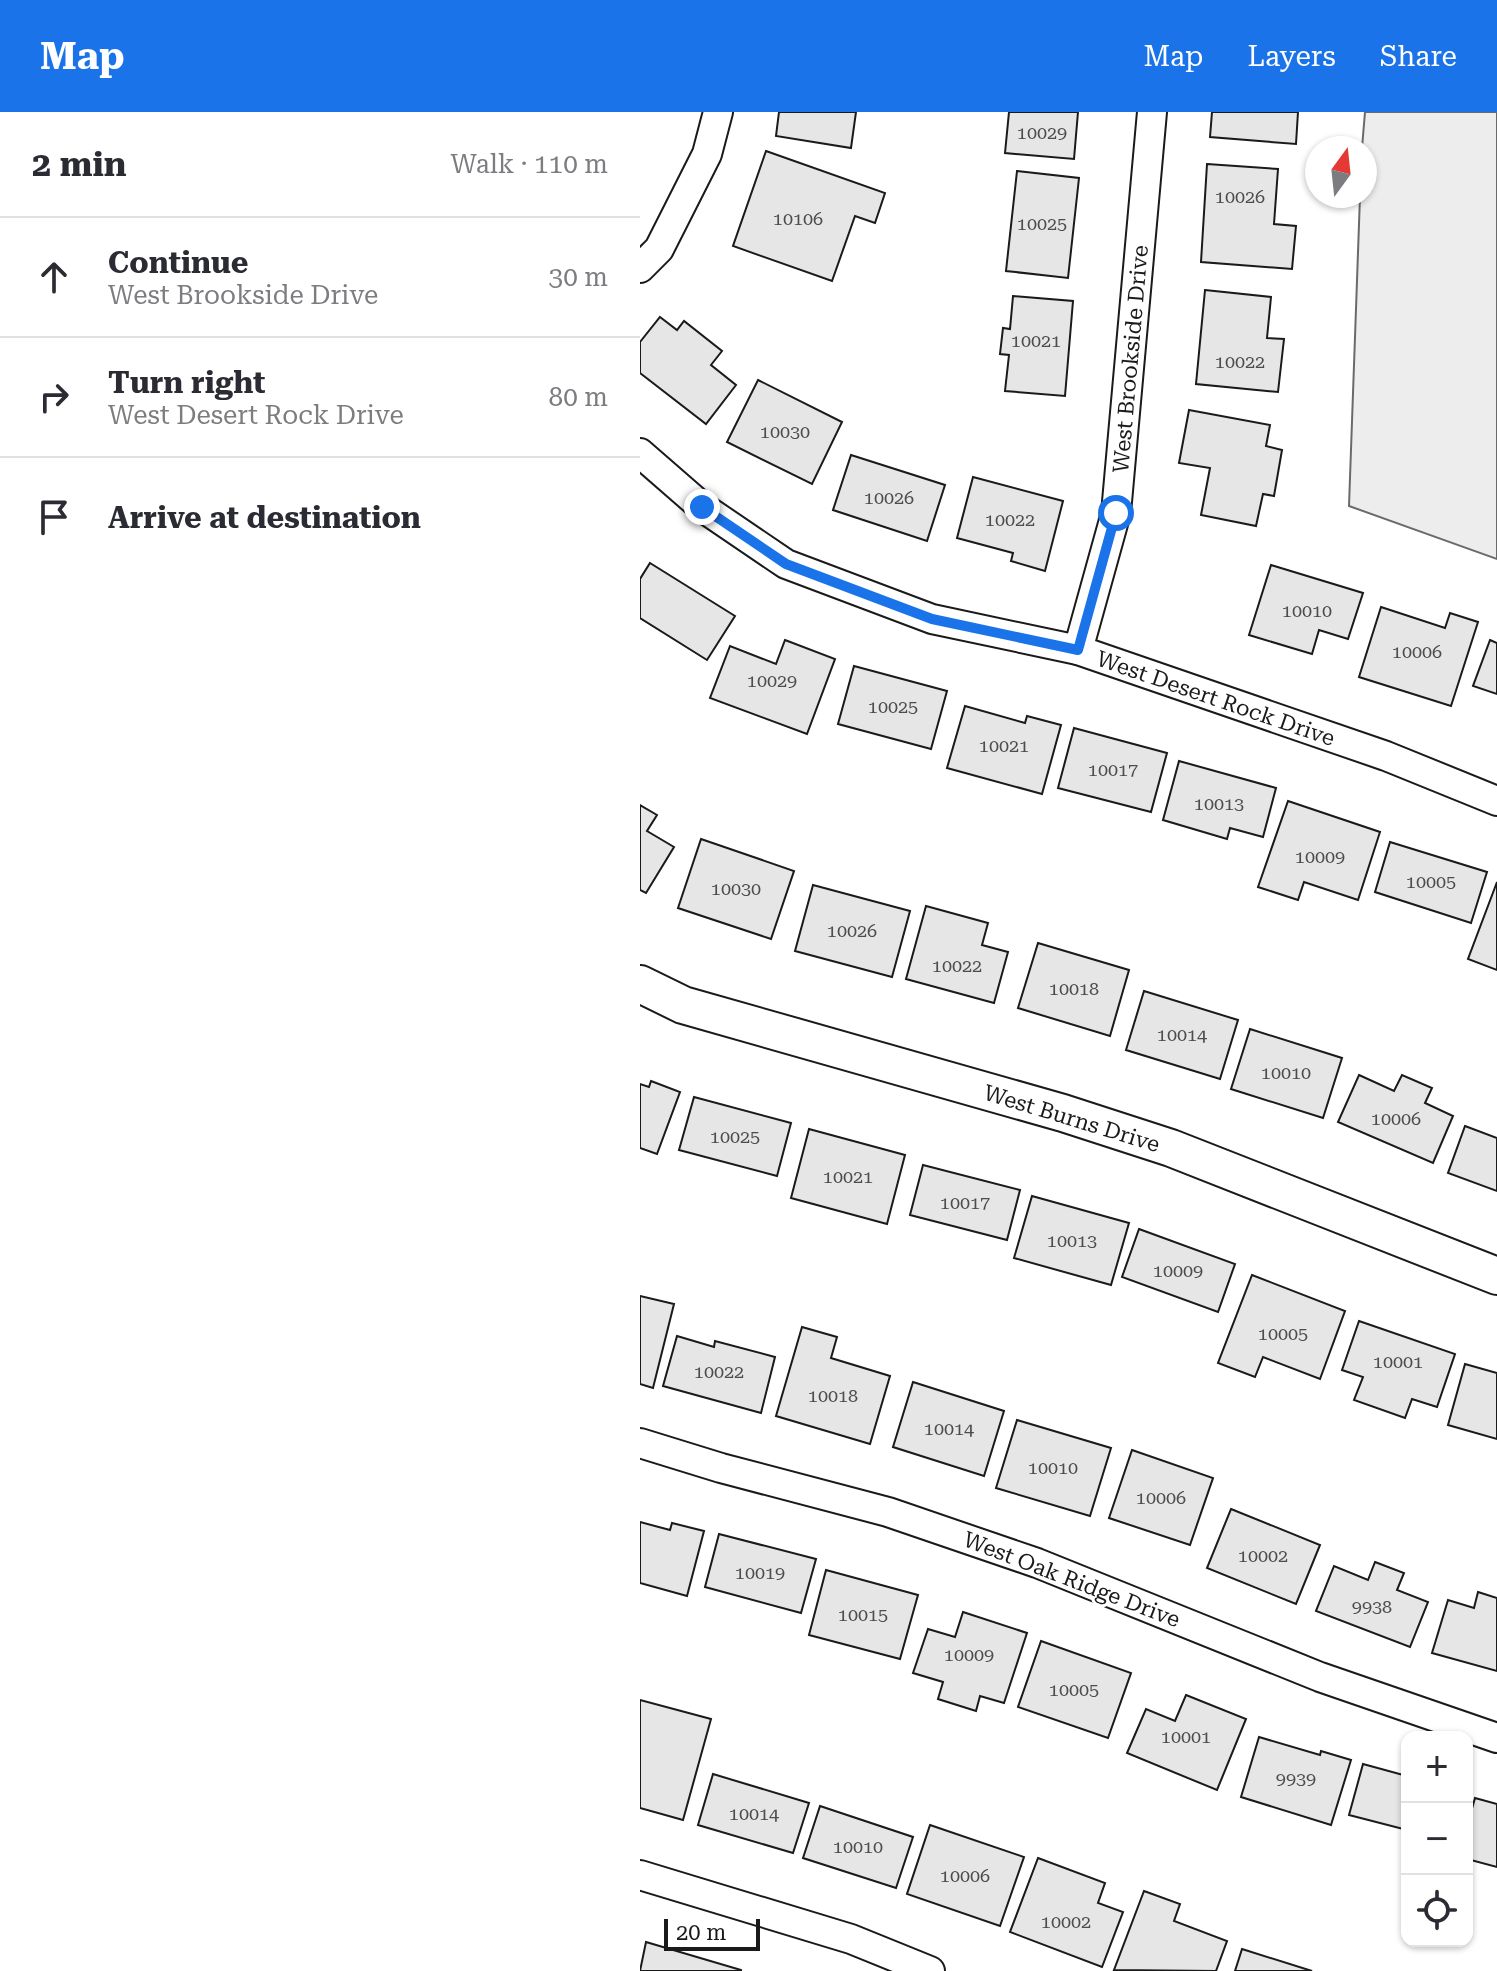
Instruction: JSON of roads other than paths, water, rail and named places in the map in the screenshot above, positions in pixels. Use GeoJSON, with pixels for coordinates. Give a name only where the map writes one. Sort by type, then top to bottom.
{"type":"FeatureCollection","features":[{"type":"Feature","properties":{"kind":"street"},"geometry":{"type":"LineString","coordinates":[[640,268],[659,249],[673,222],[707,154],[718,112]]}},
{"type":"Feature","properties":{"kind":"street","name":"West Brookside Drive"},"geometry":{"type":"LineString","coordinates":[[1078,650],[1116,513],[1152,112]]}},
{"type":"Feature","properties":{"kind":"street","name":"West Desert Rock Drive"},"geometry":{"type":"LineString","coordinates":[[640,453],[702,507],[786,564],[932,619],[1078,650],[1386,756],[1497,801]]}},
{"type":"Feature","properties":{"kind":"street","name":"West Burns Drive"},"geometry":{"type":"LineString","coordinates":[[640,984],[683,1005],[1063,1113],[1171,1148],[1497,1276]]}},
{"type":"Feature","properties":{"kind":"street","name":"West Oak Ridge Drive"},"geometry":{"type":"LineString","coordinates":[[640,1443],[888,1512],[1037,1563],[1320,1677],[1497,1738]]}},
{"type":"Feature","properties":{"kind":"street"},"geometry":{"type":"LineString","coordinates":[[640,1875],[851,1939],[930,1971]]}}]}
